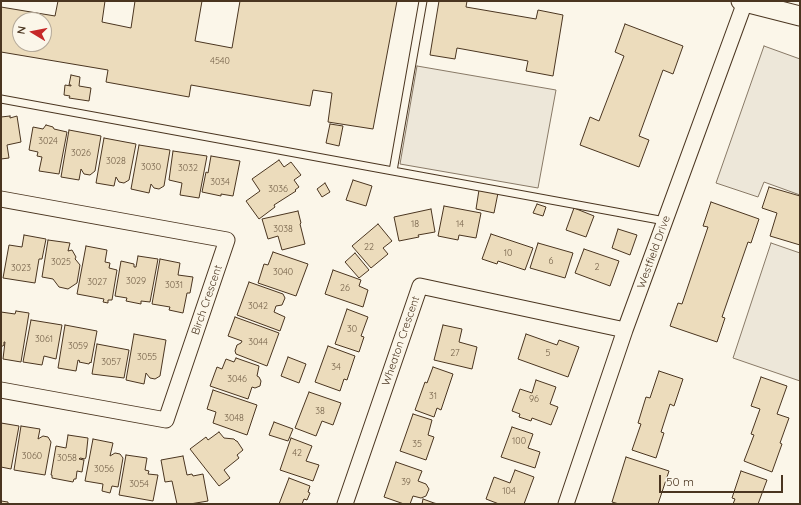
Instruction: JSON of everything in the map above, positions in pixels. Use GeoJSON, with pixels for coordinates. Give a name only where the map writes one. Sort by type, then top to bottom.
{"type":"FeatureCollection","features":[{"type":"Feature","properties":{"kind":"street"},"geometry":{"type":"LineString","coordinates":[[743,1],[800,16]]}},
{"type":"Feature","properties":{"kind":"street","name":"Westfield Drive"},"geometry":{"type":"LineString","coordinates":[[566,504],[625,330],[743,1]]}},
{"type":"Feature","properties":{"kind":"street","name":"Birch Crescent"},"geometry":{"type":"LineString","coordinates":[[1,199],[227,240],[166,420],[1,390]]}},
{"type":"Feature","properties":{"kind":"street","name":"Wheaton Crescent"},"geometry":{"type":"LineString","coordinates":[[345,504],[420,286],[625,330]]}},
{"type":"Feature","properties":{"kind":"lane"},"geometry":{"type":"LineString","coordinates":[[393,171],[423,1]]}},
{"type":"Feature","properties":{"kind":"lane"},"geometry":{"type":"LineString","coordinates":[[1,99],[665,221]]}},
{"type":"Feature","properties":{"kind":"shaded area"},"geometry":{"type":"Polygon","coordinates":[[[764,46],[800,59],[800,195],[764,182],[758,197],[716,183],[764,46]]]}},
{"type":"Feature","properties":{"kind":"shaded area"},"geometry":{"type":"Polygon","coordinates":[[[417,66],[556,90],[538,188],[400,164],[417,66]]]}},
{"type":"Feature","properties":{"kind":"shaded area"},"geometry":{"type":"Polygon","coordinates":[[[771,243],[800,253],[800,381],[733,358],[771,243]]]}},
{"type":"Feature","properties":{"kind":"building"},"geometry":{"type":"Polygon","coordinates":[[[58,1],[105,1],[102,22],[131,28],[135,1],[202,1],[195,41],[232,48],[240,1],[397,1],[373,129],[328,122],[332,93],[313,90],[310,106],[191,85],[189,97],[106,82],[108,70],[1,52],[1,7],[31,12],[12,12],[12,52],[52,52],[52,16],[55,16],[58,1]]]}},
{"type":"Feature","properties":{"kind":"building"},"geometry":{"type":"Polygon","coordinates":[[[439,1],[467,1],[466,7],[536,19],[538,10],[563,15],[553,76],[526,71],[528,61],[457,48],[455,59],[430,55],[439,1]]]}},
{"type":"Feature","properties":{"kind":"building"},"geometry":{"type":"Polygon","coordinates":[[[625,24],[683,46],[673,74],[663,70],[639,136],[649,140],[639,167],[580,145],[590,117],[599,121],[624,56],[615,52],[625,24]]]}},
{"type":"Feature","properties":{"kind":"building"},"geometry":{"type":"Polygon","coordinates":[[[71,75],[80,77],[79,86],[91,88],[89,101],[69,98],[70,96],[64,95],[65,85],[71,86],[69,85],[71,75]]]}},
{"type":"Feature","properties":{"kind":"building"},"geometry":{"type":"Polygon","coordinates":[[[10,116],[10,118],[17,116],[21,142],[7,145],[9,158],[1,159],[1,117],[10,116]]]}},
{"type":"Feature","properties":{"kind":"building"},"geometry":{"type":"Polygon","coordinates":[[[330,124],[343,126],[339,146],[326,143],[330,124]]]}},
{"type":"Feature","properties":{"kind":"building"},"geometry":{"type":"Polygon","coordinates":[[[46,125],[53,127],[54,129],[67,132],[59,174],[39,171],[42,157],[37,156],[38,152],[29,150],[33,127],[43,129],[46,125]]]}},
{"type":"Feature","properties":{"kind":"building"},"geometry":{"type":"Polygon","coordinates":[[[69,130],[101,136],[95,171],[90,175],[84,174],[81,169],[79,180],[61,177],[69,130]]]}},
{"type":"Feature","properties":{"kind":"building"},"geometry":{"type":"Polygon","coordinates":[[[104,138],[136,144],[129,180],[124,183],[119,182],[116,177],[114,186],[96,183],[104,138]]]}},
{"type":"Feature","properties":{"kind":"building"},"geometry":{"type":"Polygon","coordinates":[[[139,145],[170,150],[164,186],[159,189],[154,188],[151,184],[149,193],[131,189],[139,145]]]}},
{"type":"Feature","properties":{"kind":"building"},"geometry":{"type":"Polygon","coordinates":[[[173,151],[207,156],[199,198],[180,195],[182,183],[169,180],[173,151]]]}},
{"type":"Feature","properties":{"kind":"building"},"geometry":{"type":"Polygon","coordinates":[[[211,156],[240,161],[233,196],[221,194],[221,196],[202,192],[206,172],[208,173],[211,156]]]}},
{"type":"Feature","properties":{"kind":"building"},"geometry":{"type":"Polygon","coordinates":[[[279,160],[284,167],[291,162],[301,175],[294,180],[299,187],[295,190],[296,191],[274,205],[275,207],[259,219],[246,201],[260,191],[252,179],[279,160]]]}},
{"type":"Feature","properties":{"kind":"building"},"geometry":{"type":"Polygon","coordinates":[[[353,180],[372,186],[366,206],[346,200],[353,180]]]}},
{"type":"Feature","properties":{"kind":"building"},"geometry":{"type":"Polygon","coordinates":[[[325,183],[330,192],[322,197],[317,189],[325,183]]]}},
{"type":"Feature","properties":{"kind":"building"},"geometry":{"type":"Polygon","coordinates":[[[769,187],[800,196],[800,245],[770,236],[777,213],[762,208],[769,187]]]}},
{"type":"Feature","properties":{"kind":"building"},"geometry":{"type":"Polygon","coordinates":[[[479,190],[498,193],[494,213],[476,209],[479,190]]]}},
{"type":"Feature","properties":{"kind":"building"},"geometry":{"type":"Polygon","coordinates":[[[711,202],[759,219],[751,243],[748,242],[722,317],[725,318],[717,342],[670,326],[678,303],[682,304],[708,227],[703,226],[711,202]]]}},
{"type":"Feature","properties":{"kind":"building"},"geometry":{"type":"Polygon","coordinates":[[[537,204],[546,207],[543,216],[533,213],[537,204]]]}},
{"type":"Feature","properties":{"kind":"building"},"geometry":{"type":"Polygon","coordinates":[[[444,206],[481,213],[476,238],[459,235],[458,240],[438,236],[444,206]]]}},
{"type":"Feature","properties":{"kind":"building"},"geometry":{"type":"Polygon","coordinates":[[[574,208],[594,216],[586,237],[566,230],[574,208]]]}},
{"type":"Feature","properties":{"kind":"building"},"geometry":{"type":"Polygon","coordinates":[[[431,209],[435,232],[418,235],[419,237],[399,241],[394,217],[431,209]]]}},
{"type":"Feature","properties":{"kind":"building"},"geometry":{"type":"Polygon","coordinates":[[[298,211],[305,244],[282,250],[278,236],[268,239],[262,219],[298,211]]]}},
{"type":"Feature","properties":{"kind":"building"},"geometry":{"type":"Polygon","coordinates":[[[378,224],[392,241],[383,248],[388,254],[371,268],[352,246],[378,224]]]}},
{"type":"Feature","properties":{"kind":"building"},"geometry":{"type":"Polygon","coordinates":[[[618,229],[637,235],[630,255],[612,248],[618,229]]]}},
{"type":"Feature","properties":{"kind":"building"},"geometry":{"type":"Polygon","coordinates":[[[491,234],[533,248],[525,270],[498,261],[497,264],[482,259],[491,234]]]}},
{"type":"Feature","properties":{"kind":"building"},"geometry":{"type":"Polygon","coordinates":[[[24,235],[46,239],[42,259],[39,259],[35,283],[3,278],[9,245],[22,247],[24,235]]]}},
{"type":"Feature","properties":{"kind":"building"},"geometry":{"type":"Polygon","coordinates":[[[48,240],[70,243],[68,251],[72,250],[76,257],[75,259],[80,265],[77,283],[68,289],[59,287],[53,279],[42,277],[48,240]]]}},
{"type":"Feature","properties":{"kind":"building"},"geometry":{"type":"Polygon","coordinates":[[[538,243],[573,253],[565,278],[530,268],[538,243]]]}},
{"type":"Feature","properties":{"kind":"building"},"geometry":{"type":"Polygon","coordinates":[[[86,246],[107,250],[105,262],[110,263],[109,268],[117,270],[112,300],[108,300],[108,303],[103,302],[104,299],[77,294],[86,246]]]}},
{"type":"Feature","properties":{"kind":"building"},"geometry":{"type":"Polygon","coordinates":[[[584,249],[619,261],[610,286],[575,273],[584,249]]]}},
{"type":"Feature","properties":{"kind":"building"},"geometry":{"type":"Polygon","coordinates":[[[273,252],[308,264],[296,296],[258,283],[264,264],[268,265],[273,252]]]}},
{"type":"Feature","properties":{"kind":"building"},"geometry":{"type":"Polygon","coordinates":[[[355,253],[369,270],[359,278],[345,262],[355,253]]]}},
{"type":"Feature","properties":{"kind":"building"},"geometry":{"type":"Polygon","coordinates":[[[138,256],[158,259],[150,302],[141,301],[141,304],[126,301],[127,298],[115,296],[121,261],[134,264],[134,267],[136,267],[138,256]]]}},
{"type":"Feature","properties":{"kind":"building"},"geometry":{"type":"Polygon","coordinates":[[[160,259],[180,263],[178,275],[193,277],[190,293],[187,293],[183,313],[169,310],[170,307],[152,304],[160,259]]]}},
{"type":"Feature","properties":{"kind":"building"},"geometry":{"type":"Polygon","coordinates":[[[333,270],[361,280],[359,286],[368,290],[363,307],[325,294],[333,270]]]}},
{"type":"Feature","properties":{"kind":"building"},"geometry":{"type":"Polygon","coordinates":[[[249,282],[283,294],[285,298],[282,305],[276,306],[274,312],[285,317],[280,331],[237,315],[249,282]]]}},
{"type":"Feature","properties":{"kind":"building"},"geometry":{"type":"Polygon","coordinates":[[[347,309],[368,317],[361,336],[364,337],[359,352],[335,344],[347,309]]]}},
{"type":"Feature","properties":{"kind":"building"},"geometry":{"type":"Polygon","coordinates":[[[16,311],[29,313],[21,362],[3,359],[5,342],[1,347],[1,312],[15,314],[16,311]]]}},
{"type":"Feature","properties":{"kind":"building"},"geometry":{"type":"Polygon","coordinates":[[[235,317],[279,333],[267,366],[236,354],[235,351],[237,345],[242,341],[228,336],[235,317]]]}},
{"type":"Feature","properties":{"kind":"building"},"geometry":{"type":"Polygon","coordinates":[[[31,320],[62,325],[56,359],[44,356],[42,365],[23,362],[31,320]]]}},
{"type":"Feature","properties":{"kind":"building"},"geometry":{"type":"Polygon","coordinates":[[[65,325],[97,331],[91,363],[79,362],[80,361],[78,360],[76,371],[58,368],[65,325]]]}},
{"type":"Feature","properties":{"kind":"building"},"geometry":{"type":"Polygon","coordinates":[[[443,325],[462,329],[459,342],[477,347],[472,369],[434,360],[443,325]]]}},
{"type":"Feature","properties":{"kind":"building"},"geometry":{"type":"Polygon","coordinates":[[[134,334],[166,340],[160,376],[155,379],[150,378],[146,373],[144,384],[126,380],[134,334]]]}},
{"type":"Feature","properties":{"kind":"building"},"geometry":{"type":"Polygon","coordinates":[[[526,334],[557,345],[559,340],[579,347],[568,377],[518,359],[526,334]]]}},
{"type":"Feature","properties":{"kind":"building"},"geometry":{"type":"Polygon","coordinates":[[[97,344],[129,350],[124,378],[92,374],[97,344]]]}},
{"type":"Feature","properties":{"kind":"building"},"geometry":{"type":"Polygon","coordinates":[[[328,346],[355,356],[347,380],[344,379],[340,391],[315,382],[328,346]]]}},
{"type":"Feature","properties":{"kind":"building"},"geometry":{"type":"Polygon","coordinates":[[[288,357],[306,364],[299,383],[281,376],[288,357]]]}},
{"type":"Feature","properties":{"kind":"building"},"geometry":{"type":"Polygon","coordinates":[[[236,358],[259,366],[257,376],[261,381],[260,386],[255,388],[252,387],[248,399],[210,386],[217,367],[222,369],[226,359],[234,362],[236,358]]]}},
{"type":"Feature","properties":{"kind":"building"},"geometry":{"type":"Polygon","coordinates":[[[433,367],[453,374],[441,410],[437,408],[434,417],[415,410],[425,382],[427,383],[433,367]]]}},
{"type":"Feature","properties":{"kind":"building"},"geometry":{"type":"Polygon","coordinates":[[[659,371],[683,379],[674,406],[670,404],[661,432],[664,433],[656,458],[632,450],[641,424],[638,423],[646,397],[650,398],[659,371]]]}},
{"type":"Feature","properties":{"kind":"building"},"geometry":{"type":"Polygon","coordinates":[[[761,377],[787,386],[777,414],[789,418],[772,472],[744,461],[754,435],[751,434],[760,409],[751,406],[761,377]]]}},
{"type":"Feature","properties":{"kind":"building"},"geometry":{"type":"Polygon","coordinates":[[[536,380],[556,387],[550,404],[558,407],[551,425],[532,418],[531,421],[519,417],[520,414],[512,411],[520,389],[532,393],[536,380]]]}},
{"type":"Feature","properties":{"kind":"building"},"geometry":{"type":"Polygon","coordinates":[[[213,390],[257,405],[247,435],[213,423],[216,412],[207,409],[213,390]]]}},
{"type":"Feature","properties":{"kind":"building"},"geometry":{"type":"Polygon","coordinates":[[[309,392],[341,403],[333,425],[322,421],[316,436],[295,428],[309,392]]]}},
{"type":"Feature","properties":{"kind":"building"},"geometry":{"type":"Polygon","coordinates":[[[413,414],[432,420],[428,435],[434,437],[426,460],[400,451],[413,414]]]}},
{"type":"Feature","properties":{"kind":"building"},"geometry":{"type":"Polygon","coordinates":[[[274,422],[293,429],[288,441],[269,435],[274,422]]]}},
{"type":"Feature","properties":{"kind":"building"},"geometry":{"type":"Polygon","coordinates":[[[1,423],[19,426],[11,469],[1,467],[1,423]]]}},
{"type":"Feature","properties":{"kind":"building"},"geometry":{"type":"Polygon","coordinates":[[[21,426],[40,429],[38,439],[43,436],[48,437],[51,442],[45,475],[14,470],[21,426]]]}},
{"type":"Feature","properties":{"kind":"building"},"geometry":{"type":"Polygon","coordinates":[[[512,427],[533,434],[528,448],[540,452],[535,468],[501,457],[512,427]]]}},
{"type":"Feature","properties":{"kind":"building"},"geometry":{"type":"Polygon","coordinates":[[[219,432],[224,438],[234,439],[237,441],[243,450],[237,455],[239,458],[224,470],[230,478],[219,486],[190,449],[206,437],[208,440],[219,432]]]}},
{"type":"Feature","properties":{"kind":"building"},"geometry":{"type":"Polygon","coordinates":[[[68,435],[88,438],[86,457],[85,459],[79,459],[84,460],[82,472],[77,471],[76,479],[74,479],[73,482],[52,478],[51,475],[56,446],[66,448],[68,435]]]}},
{"type":"Feature","properties":{"kind":"building"},"geometry":{"type":"Polygon","coordinates":[[[291,438],[312,446],[306,461],[319,465],[313,481],[280,470],[291,438]]]}},
{"type":"Feature","properties":{"kind":"building"},"geometry":{"type":"Polygon","coordinates":[[[93,439],[113,443],[110,456],[115,453],[120,454],[123,458],[118,487],[112,486],[110,493],[102,491],[103,484],[85,481],[93,439]]]}},
{"type":"Feature","properties":{"kind":"building"},"geometry":{"type":"Polygon","coordinates":[[[126,455],[147,458],[145,470],[149,471],[148,474],[158,475],[153,501],[119,495],[126,455]]]}},
{"type":"Feature","properties":{"kind":"building"},"geometry":{"type":"Polygon","coordinates":[[[183,456],[187,475],[192,474],[193,476],[203,474],[208,501],[190,504],[177,504],[172,481],[165,482],[161,460],[183,456]]]}},
{"type":"Feature","properties":{"kind":"building"},"geometry":{"type":"Polygon","coordinates":[[[626,457],[669,471],[658,504],[619,504],[612,502],[626,457]]]}},
{"type":"Feature","properties":{"kind":"building"},"geometry":{"type":"Polygon","coordinates":[[[396,462],[422,471],[418,481],[426,484],[429,489],[426,496],[421,498],[413,496],[410,504],[404,504],[384,497],[396,462]]]}},
{"type":"Feature","properties":{"kind":"building"},"geometry":{"type":"Polygon","coordinates":[[[515,470],[534,477],[524,504],[499,504],[486,499],[494,477],[510,483],[515,470]]]}},
{"type":"Feature","properties":{"kind":"building"},"geometry":{"type":"Polygon","coordinates":[[[741,471],[767,480],[758,504],[733,504],[735,499],[732,498],[741,471]]]}},
{"type":"Feature","properties":{"kind":"building"},"geometry":{"type":"Polygon","coordinates":[[[289,478],[310,486],[308,492],[310,493],[307,500],[304,499],[302,504],[279,504],[289,478]]]}},
{"type":"Feature","properties":{"kind":"building"},"geometry":{"type":"Polygon","coordinates":[[[423,499],[434,503],[438,504],[422,504],[423,499]]]}},
{"type":"Feature","properties":{"kind":"building"},"geometry":{"type":"Polygon","coordinates":[[[1,501],[8,502],[8,504],[1,504],[1,501]]]}}]}
